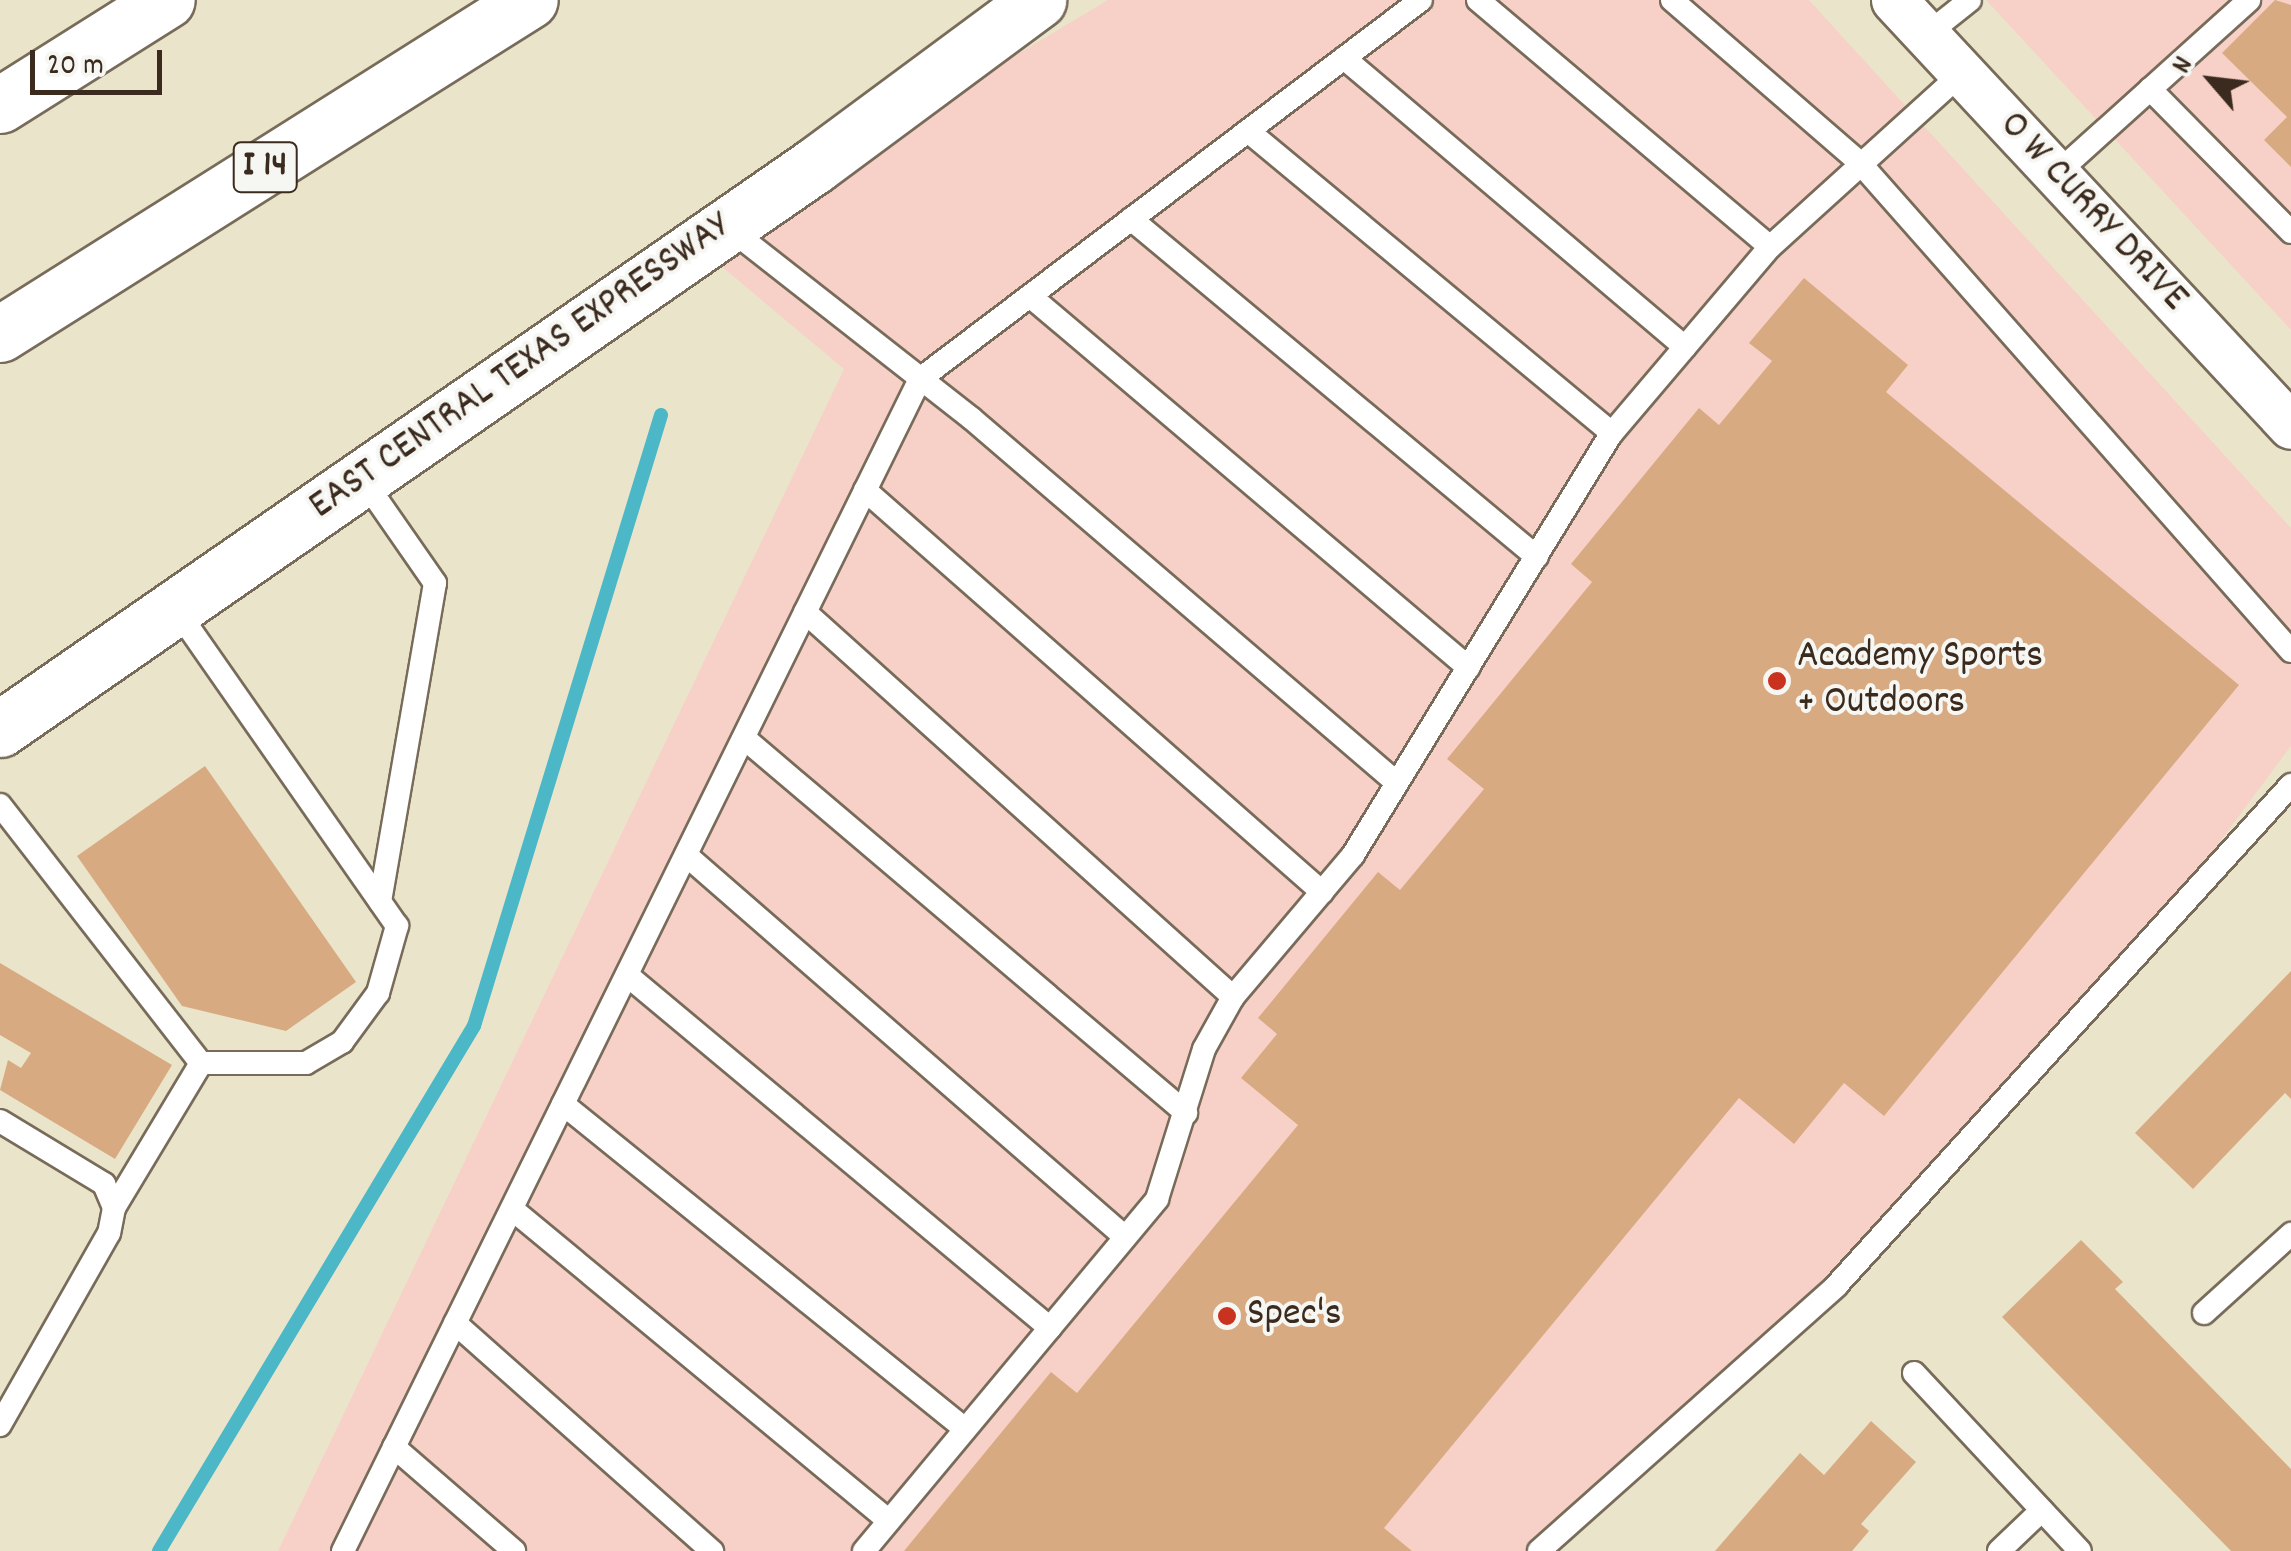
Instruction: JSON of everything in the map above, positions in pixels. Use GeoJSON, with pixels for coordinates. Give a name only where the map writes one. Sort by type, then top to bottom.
{"type":"FeatureCollection","features":[{"type":"Feature","properties":{"kind":"main road"},"geometry":{"type":"LineString","coordinates":[[0,106],[167,0]]}},
{"type":"Feature","properties":{"kind":"main road","name":"I 14"},"geometry":{"type":"LineString","coordinates":[[0,334],[530,0]]}},
{"type":"Feature","properties":{"kind":"main road","name":"EAST CENTRAL TEXAS EXPRESSWAY"},"geometry":{"type":"LineString","coordinates":[[0,729],[726,226],[1038,0]]}},
{"type":"Feature","properties":{"kind":"street","name":"O W CURRY DRIVE"},"geometry":{"type":"LineString","coordinates":[[1894,0],[2289,420]]}},
{"type":"Feature","properties":{"kind":"lane"},"geometry":{"type":"LineString","coordinates":[[343,1551],[920,379],[1421,0]]}},
{"type":"Feature","properties":{"kind":"lane"},"geometry":{"type":"LineString","coordinates":[[1478,0],[1770,247]]}},
{"type":"Feature","properties":{"kind":"lane"},"geometry":{"type":"LineString","coordinates":[[1672,0],[1860,163],[2291,651]]}},
{"type":"Feature","properties":{"kind":"lane"},"geometry":{"type":"LineString","coordinates":[[1926,35],[1970,0]]}},
{"type":"Feature","properties":{"kind":"lane"},"geometry":{"type":"LineString","coordinates":[[2056,174],[2249,0]]}},
{"type":"Feature","properties":{"kind":"lane"},"geometry":{"type":"LineString","coordinates":[[1344,58],[1685,346]]}},
{"type":"Feature","properties":{"kind":"lane"},"geometry":{"type":"LineString","coordinates":[[864,1551],[1156,1199],[1204,1049],[1234,997],[1322,892],[1398,784],[1612,434],[1770,247],[1962,73]]}},
{"type":"Feature","properties":{"kind":"lane"},"geometry":{"type":"LineString","coordinates":[[2150,89],[2291,232]]}},
{"type":"Feature","properties":{"kind":"lane"},"geometry":{"type":"LineString","coordinates":[[1248,131],[1612,434]]}},
{"type":"Feature","properties":{"kind":"lane"},"geometry":{"type":"LineString","coordinates":[[1131,219],[1537,557]]}},
{"type":"Feature","properties":{"kind":"lane"},"geometry":{"type":"LineString","coordinates":[[726,226],[920,379],[1398,784]]}},
{"type":"Feature","properties":{"kind":"lane"},"geometry":{"type":"LineString","coordinates":[[1030,296],[1469,668]]}},
{"type":"Feature","properties":{"kind":"lane"},"geometry":{"type":"LineString","coordinates":[[362,478],[434,583],[380,900]]}},
{"type":"Feature","properties":{"kind":"lane"},"geometry":{"type":"LineString","coordinates":[[865,490],[1322,892]]}},
{"type":"Feature","properties":{"kind":"lane"},"geometry":{"type":"LineString","coordinates":[[175,608],[398,926],[378,993],[342,1042],[306,1063],[200,1063]]}},
{"type":"Feature","properties":{"kind":"lane"},"geometry":{"type":"LineString","coordinates":[[805,612],[1234,997]]}},
{"type":"Feature","properties":{"kind":"lane"},"geometry":{"type":"LineString","coordinates":[[744,738],[1186,1113]]}},
{"type":"Feature","properties":{"kind":"lane"},"geometry":{"type":"LineString","coordinates":[[1539,1551],[1836,1286],[2291,785]]}},
{"type":"Feature","properties":{"kind":"lane"},"geometry":{"type":"LineString","coordinates":[[0,804],[200,1063]]}},
{"type":"Feature","properties":{"kind":"lane"},"geometry":{"type":"LineString","coordinates":[[686,854],[1125,1237]]}},
{"type":"Feature","properties":{"kind":"lane"},"geometry":{"type":"LineString","coordinates":[[627,975],[1050,1328]]}},
{"type":"Feature","properties":{"kind":"lane"},"geometry":{"type":"LineString","coordinates":[[0,1425],[109,1234],[114,1208],[200,1063]]}},
{"type":"Feature","properties":{"kind":"lane"},"geometry":{"type":"LineString","coordinates":[[563,1104],[966,1429]]}},
{"type":"Feature","properties":{"kind":"lane"},"geometry":{"type":"LineString","coordinates":[[0,1121],[104,1184],[114,1208]]}},
{"type":"Feature","properties":{"kind":"lane"},"geometry":{"type":"LineString","coordinates":[[512,1209],[889,1521]]}},
{"type":"Feature","properties":{"kind":"lane"},"geometry":{"type":"LineString","coordinates":[[2204,1313],[2291,1234]]}},
{"type":"Feature","properties":{"kind":"lane"},"geometry":{"type":"LineString","coordinates":[[455,1323],[712,1551]]}},
{"type":"Feature","properties":{"kind":"lane"},"geometry":{"type":"LineString","coordinates":[[1914,1373],[2080,1551]]}},
{"type":"Feature","properties":{"kind":"lane"},"geometry":{"type":"LineString","coordinates":[[394,1447],[514,1551]]}},
{"type":"Feature","properties":{"kind":"lane"},"geometry":{"type":"LineString","coordinates":[[1999,1551],[2042,1510]]}},
{"type":"Feature","properties":{"kind":"shaded area"},"geometry":{"type":"Polygon","coordinates":[[[1108,0],[1809,0],[2291,528],[2291,746],[2105,996],[1836,1286],[1548,1551],[278,1551],[844,369],[697,246],[1108,0]]]}},
{"type":"Feature","properties":{"kind":"shaded area"},"geometry":{"type":"Polygon","coordinates":[[[1986,0],[2291,0],[2291,330],[1986,0]]]}},
{"type":"Feature","properties":{"kind":"building"},"geometry":{"type":"Polygon","coordinates":[[[2275,0],[2291,5],[2291,167],[2264,140],[2287,117],[2222,53],[2275,0]]]}},
{"type":"Feature","properties":{"kind":"building"},"geometry":{"type":"Polygon","coordinates":[[[1804,278],[1908,365],[1886,392],[2239,685],[1884,1116],[1844,1083],[1794,1144],[1739,1098],[1384,1528],[1412,1551],[904,1551],[1051,1372],[1077,1393],[1298,1125],[1241,1078],[1277,1034],[1258,1018],[1378,872],[1400,890],[1484,789],[1447,759],[1592,582],[1571,564],[1699,408],[1719,425],[1772,361],[1749,343],[1804,278]]]}},
{"type":"Feature","properties":{"kind":"building"},"geometry":{"type":"Polygon","coordinates":[[[205,766],[356,982],[286,1031],[182,1006],[77,856],[205,766]]]}},
{"type":"Feature","properties":{"kind":"building"},"geometry":{"type":"Polygon","coordinates":[[[0,963],[172,1065],[115,1159],[0,1090],[8,1060],[21,1068],[31,1053],[0,1035],[0,963]]]}},
{"type":"Feature","properties":{"kind":"building"},"geometry":{"type":"Polygon","coordinates":[[[2291,971],[2291,1099],[2285,1093],[2193,1189],[2135,1133],[2291,971]]]}},
{"type":"Feature","properties":{"kind":"building"},"geometry":{"type":"Polygon","coordinates":[[[2081,1240],[2123,1282],[2115,1289],[2291,1469],[2291,1551],[2231,1551],[2002,1317],[2081,1240]]]}},
{"type":"Feature","properties":{"kind":"building"},"geometry":{"type":"Polygon","coordinates":[[[1871,1421],[1916,1462],[1861,1524],[1869,1531],[1852,1551],[1715,1551],[1800,1453],[1824,1475],[1871,1421]]]}},
{"type":"Feature","properties":{"kind":"waterway"},"geometry":{"type":"LineString","coordinates":[[159,1551],[474,1026],[661,415]]}},
{"type":"Feature","properties":{"kind":"place","name":"Academy Sports + Outdoors"},"geometry":{"type":"Point","coordinates":[1777,681]}},
{"type":"Feature","properties":{"kind":"place","name":"Spec's"},"geometry":{"type":"Point","coordinates":[1227,1316]}}]}
